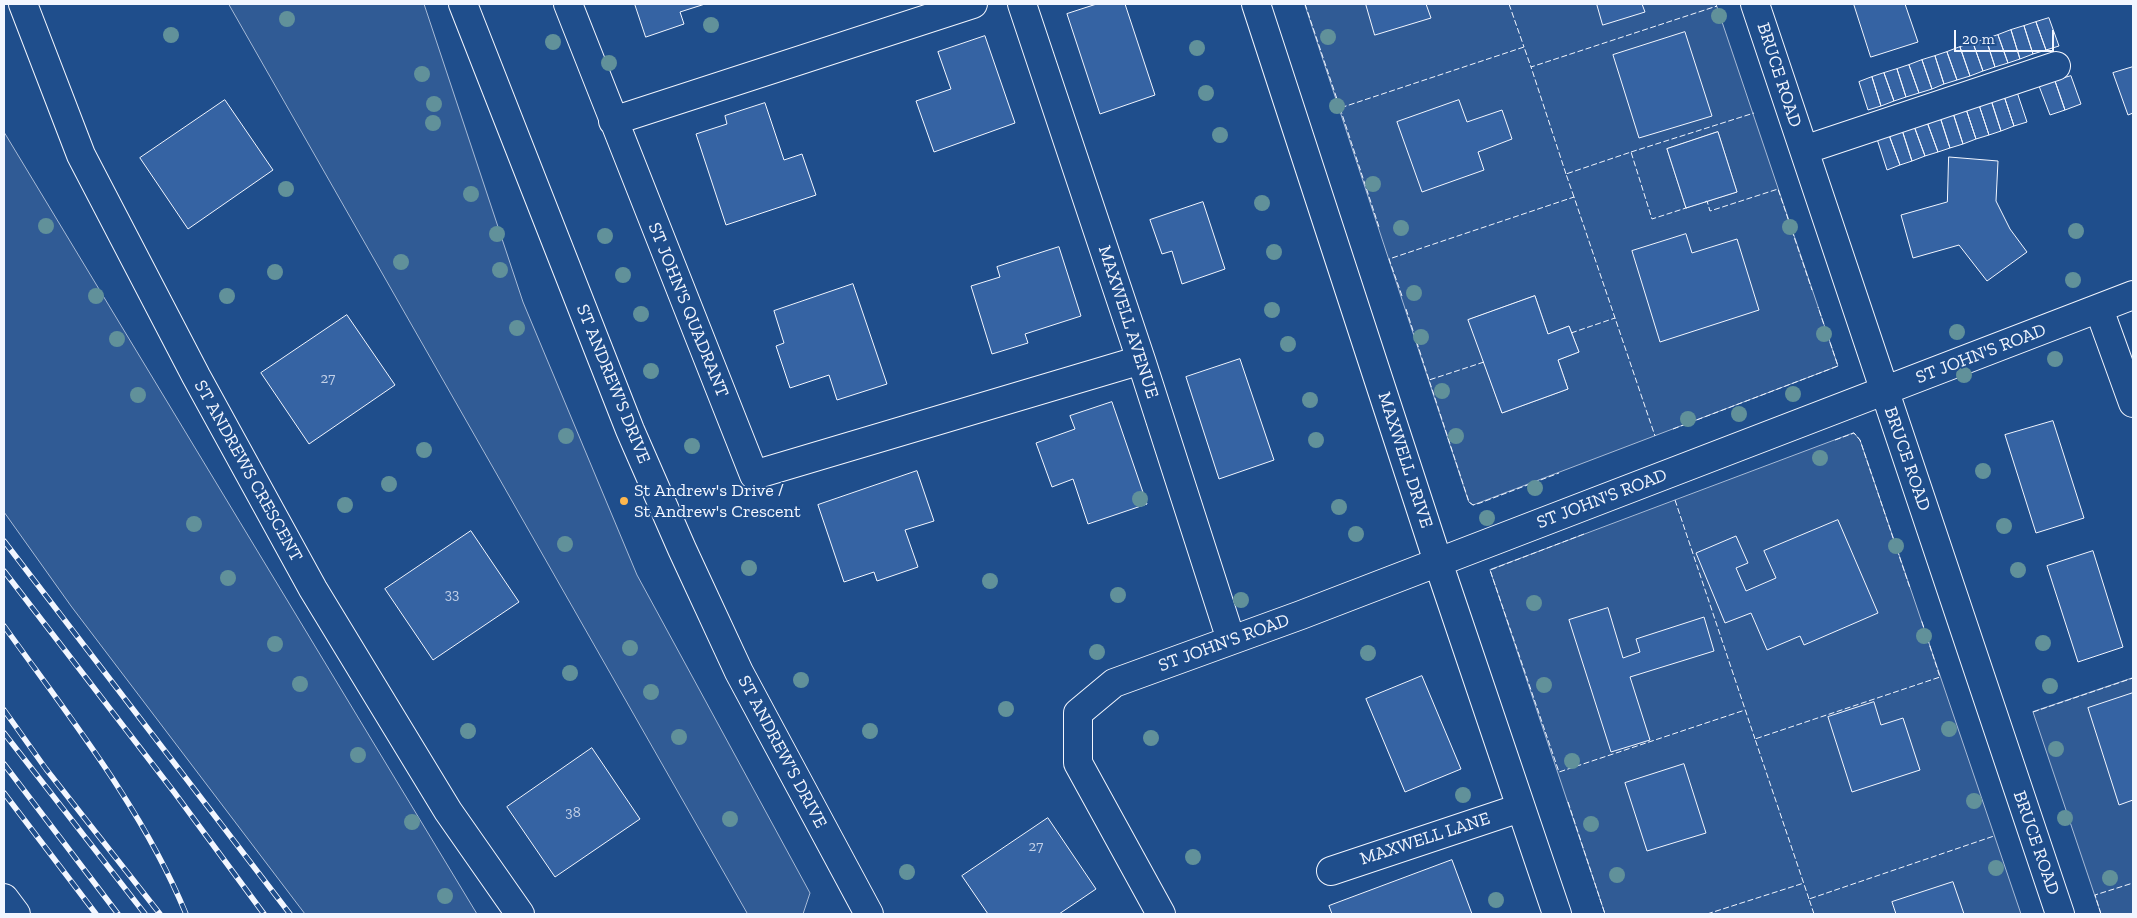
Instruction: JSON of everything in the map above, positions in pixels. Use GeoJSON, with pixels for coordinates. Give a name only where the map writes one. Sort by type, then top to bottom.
{"type":"FeatureCollection","features":[{"type":"Feature","properties":{"kind":"street","name":"ST ANDREWS CRESCENT"},"geometry":{"type":"LineString","coordinates":[[23,4],[81,155],[200,384],[312,589],[448,811],[520,914]]}},
{"type":"Feature","properties":{"kind":"street","name":"ST ANDREW'S DRIVE"},"geometry":{"type":"LineString","coordinates":[[463,4],[630,430],[682,549],[738,672],[869,914]]}},
{"type":"Feature","properties":{"kind":"street"},"geometry":{"type":"LineString","coordinates":[[568,4],[614,121],[972,4]]}},
{"type":"Feature","properties":{"kind":"street","name":"MAXWELL AVENUE"},"geometry":{"type":"LineString","coordinates":[[1022,4],[1141,360],[1231,640]]}},
{"type":"Feature","properties":{"kind":"street","name":"MAXWELL DRIVE"},"geometry":{"type":"LineString","coordinates":[[1256,4],[1438,562],[1557,914]]}},
{"type":"Feature","properties":{"kind":"street","name":"BRUCE ROAD"},"geometry":{"type":"LineString","coordinates":[[1755,4],[2060,914]]}},
{"type":"Feature","properties":{"kind":"street"},"geometry":{"type":"LineString","coordinates":[[1804,150],[2056,66]]}},
{"type":"Feature","properties":{"kind":"street","name":"ST JOHN'S QUADRANT"},"geometry":{"type":"LineString","coordinates":[[614,121],[754,475],[1141,360]]}},
{"type":"Feature","properties":{"kind":"street","name":"ST JOHN'S ROAD"},"geometry":{"type":"LineString","coordinates":[[1161,914],[1078,763],[1078,713],[1114,683],[1885,392],[2133,295]]}},
{"type":"Feature","properties":{"kind":"street"},"geometry":{"type":"LineString","coordinates":[[2099,309],[2133,403]]}},
{"type":"Feature","properties":{"kind":"street","name":"MAXWELL LANE"},"geometry":{"type":"LineString","coordinates":[[1331,871],[1520,808]]}},
{"type":"Feature","properties":{"kind":"street"},"geometry":{"type":"LineString","coordinates":[[4,898],[16,914]]}},
{"type":"Feature","properties":{"kind":"shaded area"},"geometry":{"type":"Polygon","coordinates":[[[229,4],[424,4],[523,302],[637,575],[810,893],[803,914],[748,914],[229,4]]]}},
{"type":"Feature","properties":{"kind":"shaded area"},"geometry":{"type":"Polygon","coordinates":[[[1305,4],[1716,4],[1838,366],[1473,505],[1469,502],[1305,4]],[[1718,132],[1667,149],[1686,208],[1737,192],[1718,132]],[[1535,296],[1469,320],[1502,413],[1568,389],[1558,360],[1579,352],[1569,326],[1548,334],[1535,296]]]}},
{"type":"Feature","properties":{"kind":"shaded area"},"geometry":{"type":"Polygon","coordinates":[[[4,132],[477,914],[305,914],[71,606],[4,512],[4,132]]]}},
{"type":"Feature","properties":{"kind":"shaded area"},"geometry":{"type":"Polygon","coordinates":[[[1854,433],[1860,440],[2021,914],[1605,914],[1490,570],[1854,433]]]}},
{"type":"Feature","properties":{"kind":"shaded area"},"geometry":{"type":"Polygon","coordinates":[[[2133,678],[2133,914],[2101,914],[2033,712],[2133,678]]]}},
{"type":"Feature","properties":{"kind":"building"},"geometry":{"type":"Polygon","coordinates":[[[635,4],[705,4],[680,12],[684,24],[646,37],[635,4]]]}},
{"type":"Feature","properties":{"kind":"building"},"geometry":{"type":"Polygon","coordinates":[[[1097,4],[1125,4],[1155,95],[1100,114],[1067,14],[1097,4]]]}},
{"type":"Feature","properties":{"kind":"building"},"geometry":{"type":"Polygon","coordinates":[[[1366,4],[1426,4],[1431,18],[1375,35],[1366,4]]]}},
{"type":"Feature","properties":{"kind":"building"},"geometry":{"type":"Polygon","coordinates":[[[1597,4],[1642,4],[1645,12],[1603,25],[1597,4]]]}},
{"type":"Feature","properties":{"kind":"building"},"geometry":{"type":"Polygon","coordinates":[[[1854,4],[1905,4],[1918,42],[1871,57],[1854,4]]]}},
{"type":"Feature","properties":{"kind":"building"},"geometry":{"type":"Polygon","coordinates":[[[2049,18],[2059,46],[2046,50],[2036,22],[2049,18]]]}},
{"type":"Feature","properties":{"kind":"building"},"geometry":{"type":"Polygon","coordinates":[[[2036,22],[2046,50],[2033,54],[2024,26],[2036,22]]]}},
{"type":"Feature","properties":{"kind":"building"},"geometry":{"type":"Polygon","coordinates":[[[2024,26],[2033,54],[2020,59],[2011,30],[2024,26]]]}},
{"type":"Feature","properties":{"kind":"building"},"geometry":{"type":"Polygon","coordinates":[[[2011,30],[2020,59],[2008,63],[1998,35],[2011,30]]]}},
{"type":"Feature","properties":{"kind":"building"},"geometry":{"type":"Polygon","coordinates":[[[1685,32],[1712,116],[1639,138],[1613,55],[1685,32]]]}},
{"type":"Feature","properties":{"kind":"building"},"geometry":{"type":"Polygon","coordinates":[[[1998,35],[2008,63],[1995,67],[1986,39],[1998,35]]]}},
{"type":"Feature","properties":{"kind":"building"},"geometry":{"type":"Polygon","coordinates":[[[985,36],[1015,123],[934,152],[916,101],[951,89],[938,52],[985,36]]]}},
{"type":"Feature","properties":{"kind":"building"},"geometry":{"type":"Polygon","coordinates":[[[1986,39],[1995,67],[1983,71],[1973,43],[1986,39]]]}},
{"type":"Feature","properties":{"kind":"building"},"geometry":{"type":"Polygon","coordinates":[[[1973,43],[1983,71],[1970,76],[1960,47],[1973,43]]]}},
{"type":"Feature","properties":{"kind":"building"},"geometry":{"type":"Polygon","coordinates":[[[1960,47],[1970,76],[1957,80],[1947,52],[1960,47]]]}},
{"type":"Feature","properties":{"kind":"building"},"geometry":{"type":"Polygon","coordinates":[[[1947,52],[1957,80],[1944,84],[1935,56],[1947,52]]]}},
{"type":"Feature","properties":{"kind":"building"},"geometry":{"type":"Polygon","coordinates":[[[1935,56],[1944,84],[1932,89],[1922,60],[1935,56]]]}},
{"type":"Feature","properties":{"kind":"building"},"geometry":{"type":"Polygon","coordinates":[[[1922,60],[1932,89],[1919,93],[1909,65],[1922,60]]]}},
{"type":"Feature","properties":{"kind":"building"},"geometry":{"type":"Polygon","coordinates":[[[1909,65],[1919,93],[1906,97],[1897,69],[1909,65]]]}},
{"type":"Feature","properties":{"kind":"building"},"geometry":{"type":"Polygon","coordinates":[[[2133,67],[2133,113],[2128,115],[2113,73],[2133,67]]]}},
{"type":"Feature","properties":{"kind":"building"},"geometry":{"type":"Polygon","coordinates":[[[1897,69],[1906,97],[1894,101],[1884,73],[1897,69]]]}},
{"type":"Feature","properties":{"kind":"building"},"geometry":{"type":"Polygon","coordinates":[[[1884,73],[1894,101],[1881,106],[1872,77],[1884,73]]]}},
{"type":"Feature","properties":{"kind":"building"},"geometry":{"type":"Polygon","coordinates":[[[2071,76],[2081,104],[2065,110],[2055,81],[2071,76]]]}},
{"type":"Feature","properties":{"kind":"building"},"geometry":{"type":"Polygon","coordinates":[[[1872,77],[1881,106],[1868,110],[1859,82],[1872,77]]]}},
{"type":"Feature","properties":{"kind":"building"},"geometry":{"type":"Polygon","coordinates":[[[2055,81],[2065,110],[2050,115],[2039,86],[2055,81]]]}},
{"type":"Feature","properties":{"kind":"building"},"geometry":{"type":"Polygon","coordinates":[[[2017,92],[2027,122],[2014,126],[2004,96],[2017,92]]]}},
{"type":"Feature","properties":{"kind":"building"},"geometry":{"type":"Polygon","coordinates":[[[2004,96],[2014,126],[2001,131],[1991,100],[2004,96]]]}},
{"type":"Feature","properties":{"kind":"building"},"geometry":{"type":"Polygon","coordinates":[[[225,100],[273,170],[188,229],[140,158],[225,100]]]}},
{"type":"Feature","properties":{"kind":"building"},"geometry":{"type":"Polygon","coordinates":[[[1459,100],[1467,122],[1502,110],[1512,139],[1478,152],[1484,170],[1422,192],[1397,122],[1459,100]]]}},
{"type":"Feature","properties":{"kind":"building"},"geometry":{"type":"Polygon","coordinates":[[[1991,100],[2001,131],[1989,135],[1979,105],[1991,100]]]}},
{"type":"Feature","properties":{"kind":"building"},"geometry":{"type":"Polygon","coordinates":[[[765,103],[784,160],[802,154],[816,195],[726,225],[696,134],[727,124],[725,116],[765,103]]]}},
{"type":"Feature","properties":{"kind":"building"},"geometry":{"type":"Polygon","coordinates":[[[1979,105],[1989,135],[1976,139],[1966,109],[1979,105]]]}},
{"type":"Feature","properties":{"kind":"building"},"geometry":{"type":"Polygon","coordinates":[[[1966,109],[1976,139],[1963,144],[1953,113],[1966,109]]]}},
{"type":"Feature","properties":{"kind":"building"},"geometry":{"type":"Polygon","coordinates":[[[1953,113],[1963,144],[1950,148],[1940,117],[1953,113]]]}},
{"type":"Feature","properties":{"kind":"building"},"geometry":{"type":"Polygon","coordinates":[[[1940,117],[1950,148],[1938,152],[1927,122],[1940,117]]]}},
{"type":"Feature","properties":{"kind":"building"},"geometry":{"type":"Polygon","coordinates":[[[1927,122],[1938,152],[1925,156],[1914,126],[1927,122]]]}},
{"type":"Feature","properties":{"kind":"building"},"geometry":{"type":"Polygon","coordinates":[[[1914,126],[1925,156],[1912,161],[1902,130],[1914,126]]]}},
{"type":"Feature","properties":{"kind":"building"},"geometry":{"type":"Polygon","coordinates":[[[1902,130],[1912,161],[1900,165],[1889,135],[1902,130]]]}},
{"type":"Feature","properties":{"kind":"building"},"geometry":{"type":"Polygon","coordinates":[[[1718,132],[1737,192],[1686,208],[1667,149],[1718,132]]]}},
{"type":"Feature","properties":{"kind":"building"},"geometry":{"type":"Polygon","coordinates":[[[1889,135],[1900,165],[1887,170],[1877,139],[1889,135]]]}},
{"type":"Feature","properties":{"kind":"building"},"geometry":{"type":"Polygon","coordinates":[[[1949,157],[1998,161],[1996,201],[2010,229],[2027,252],[1987,281],[1959,245],[1913,258],[1901,215],[1947,202],[1949,157]]]}},
{"type":"Feature","properties":{"kind":"building"},"geometry":{"type":"Polygon","coordinates":[[[1203,202],[1225,269],[1182,284],[1172,251],[1162,254],[1150,220],[1203,202]]]}},
{"type":"Feature","properties":{"kind":"building"},"geometry":{"type":"Polygon","coordinates":[[[1686,234],[1692,253],[1737,239],[1759,310],[1660,342],[1632,251],[1686,234]]]}},
{"type":"Feature","properties":{"kind":"building"},"geometry":{"type":"Polygon","coordinates":[[[1059,247],[1081,316],[1025,334],[1028,343],[992,354],[971,286],[1000,277],[997,267],[1059,247]]]}},
{"type":"Feature","properties":{"kind":"building"},"geometry":{"type":"Polygon","coordinates":[[[853,284],[887,384],[837,400],[829,375],[790,388],[776,346],[784,343],[774,311],[853,284]]]}},
{"type":"Feature","properties":{"kind":"building"},"geometry":{"type":"Polygon","coordinates":[[[1535,296],[1548,334],[1569,326],[1579,352],[1558,360],[1568,389],[1502,413],[1468,320],[1535,296]]]}},
{"type":"Feature","properties":{"kind":"building"},"geometry":{"type":"Polygon","coordinates":[[[347,315],[395,385],[309,444],[261,373],[347,315]]]}},
{"type":"Feature","properties":{"kind":"building"},"geometry":{"type":"Polygon","coordinates":[[[1240,359],[1274,460],[1219,479],[1186,377],[1240,359]]]}},
{"type":"Feature","properties":{"kind":"building"},"geometry":{"type":"Polygon","coordinates":[[[1112,402],[1147,504],[1088,524],[1073,479],[1052,487],[1036,443],[1075,429],[1070,416],[1112,402]]]}},
{"type":"Feature","properties":{"kind":"building"},"geometry":{"type":"Polygon","coordinates":[[[2053,421],[2084,518],[2036,533],[2005,435],[2053,421]]]}},
{"type":"Feature","properties":{"kind":"building"},"geometry":{"type":"Polygon","coordinates":[[[917,471],[934,521],[905,530],[918,567],[877,581],[874,572],[844,582],[818,505],[917,471]]]}},
{"type":"Feature","properties":{"kind":"building"},"geometry":{"type":"Polygon","coordinates":[[[1838,520],[1878,613],[1804,645],[1800,636],[1767,650],[1751,613],[1725,623],[1696,553],[1736,536],[1748,563],[1736,568],[1746,591],[1776,578],[1764,551],[1838,520]]]}},
{"type":"Feature","properties":{"kind":"building"},"geometry":{"type":"Polygon","coordinates":[[[471,531],[519,602],[433,660],[385,589],[471,531]]]}},
{"type":"Feature","properties":{"kind":"building"},"geometry":{"type":"Polygon","coordinates":[[[2093,551],[2123,647],[2078,662],[2047,566],[2093,551]]]}},
{"type":"Feature","properties":{"kind":"building"},"geometry":{"type":"Polygon","coordinates":[[[1608,608],[1623,658],[1640,652],[1636,639],[1704,617],[1714,651],[1630,677],[1650,740],[1611,752],[1569,620],[1608,608]]]}},
{"type":"Feature","properties":{"kind":"building"},"geometry":{"type":"Polygon","coordinates":[[[1422,676],[1461,769],[1405,792],[1366,699],[1422,676]]]}},
{"type":"Feature","properties":{"kind":"building"},"geometry":{"type":"Polygon","coordinates":[[[2133,693],[2133,800],[2119,805],[2088,708],[2133,693]]]}},
{"type":"Feature","properties":{"kind":"building"},"geometry":{"type":"Polygon","coordinates":[[[1874,702],[1881,725],[1903,718],[1920,770],[1852,792],[1828,717],[1874,702]]]}},
{"type":"Feature","properties":{"kind":"building"},"geometry":{"type":"Polygon","coordinates":[[[592,748],[640,819],[555,877],[507,807],[592,748]]]}},
{"type":"Feature","properties":{"kind":"building"},"geometry":{"type":"Polygon","coordinates":[[[1684,764],[1706,833],[1647,851],[1625,783],[1684,764]]]}},
{"type":"Feature","properties":{"kind":"building"},"geometry":{"type":"Polygon","coordinates":[[[1048,818],[1096,889],[1059,914],[988,914],[962,876],[1048,818]]]}},
{"type":"Feature","properties":{"kind":"building"},"geometry":{"type":"Polygon","coordinates":[[[1452,860],[1472,914],[1332,914],[1329,906],[1452,860]]]}},
{"type":"Feature","properties":{"kind":"building"},"geometry":{"type":"Polygon","coordinates":[[[1953,882],[1964,914],[1896,914],[1892,902],[1953,882]]]}},
{"type":"Feature","properties":{"kind":"railway"},"geometry":{"type":"LineString","coordinates":[[4,541],[290,914]]}},
{"type":"Feature","properties":{"kind":"railway"},"geometry":{"type":"LineString","coordinates":[[4,571],[174,792],[264,914]]}},
{"type":"Feature","properties":{"kind":"railway"},"geometry":{"type":"LineString","coordinates":[[4,626],[104,765],[127,801],[169,875],[186,914]]}},
{"type":"Feature","properties":{"kind":"railway"},"geometry":{"type":"LineString","coordinates":[[4,710],[46,769],[160,914]]}},
{"type":"Feature","properties":{"kind":"railway"},"geometry":{"type":"LineString","coordinates":[[4,733],[145,914]]}},
{"type":"Feature","properties":{"kind":"railway"},"geometry":{"type":"LineString","coordinates":[[4,764],[118,914]]}},
{"type":"Feature","properties":{"kind":"railway"},"geometry":{"type":"LineString","coordinates":[[4,793],[96,914]]}},
{"type":"Feature","properties":{"kind":"fence"},"geometry":{"type":"LineString","coordinates":[[1305,4],[1340,108],[1524,47],[1531,67]]}},
{"type":"Feature","properties":{"kind":"fence"},"geometry":{"type":"LineString","coordinates":[[1509,4],[1524,47]]}},
{"type":"Feature","properties":{"kind":"fence"},"geometry":{"type":"LineString","coordinates":[[1566,174],[1531,67],[1717,6]]}},
{"type":"Feature","properties":{"kind":"fence"},"geometry":{"type":"LineString","coordinates":[[1340,108],[1379,227]]}},
{"type":"Feature","properties":{"kind":"fence"},"geometry":{"type":"LineString","coordinates":[[1631,152],[1754,113]]}},
{"type":"Feature","properties":{"kind":"fence"},"geometry":{"type":"LineString","coordinates":[[1574,197],[1566,174],[1631,152],[1652,219],[1689,207]]}},
{"type":"Feature","properties":{"kind":"fence"},"geometry":{"type":"LineString","coordinates":[[1705,202],[1707,201],[1710,211],[1778,189],[1812,290]]}},
{"type":"Feature","properties":{"kind":"fence"},"geometry":{"type":"LineString","coordinates":[[1402,296],[1389,259],[1574,197],[1655,436]]}},
{"type":"Feature","properties":{"kind":"fence"},"geometry":{"type":"LineString","coordinates":[[1673,429],[1838,366],[1818,307]]}},
{"type":"Feature","properties":{"kind":"fence"},"geometry":{"type":"LineString","coordinates":[[1406,309],[1429,380]]}},
{"type":"Feature","properties":{"kind":"fence"},"geometry":{"type":"LineString","coordinates":[[1571,333],[1615,318]]}},
{"type":"Feature","properties":{"kind":"fence"},"geometry":{"type":"LineString","coordinates":[[1484,362],[1429,380],[1469,502],[1473,505],[1480,503],[1559,473]]}},
{"type":"Feature","properties":{"kind":"fence"},"geometry":{"type":"LineString","coordinates":[[1835,440],[1854,433],[1860,440],[1910,588]]}},
{"type":"Feature","properties":{"kind":"fence"},"geometry":{"type":"LineString","coordinates":[[1675,500],[1755,739]]}},
{"type":"Feature","properties":{"kind":"fence"},"geometry":{"type":"LineString","coordinates":[[1584,534],[1490,570],[1559,772],[1745,710]]}},
{"type":"Feature","properties":{"kind":"fence"},"geometry":{"type":"LineString","coordinates":[[1809,899],[1755,739],[1940,677],[1921,619]]}},
{"type":"Feature","properties":{"kind":"fence"},"geometry":{"type":"LineString","coordinates":[[2033,712],[2133,678]]}},
{"type":"Feature","properties":{"kind":"fence"},"geometry":{"type":"LineString","coordinates":[[1568,802],[1605,914]]}},
{"type":"Feature","properties":{"kind":"fence"},"geometry":{"type":"LineString","coordinates":[[1814,914],[1809,899],[1994,836]]}},
{"type":"Feature","properties":{"kind":"fence"},"geometry":{"type":"LineString","coordinates":[[1707,914],[1804,883]]}},
{"type":"Feature","properties":{"kind":"fence"},"geometry":{"type":"LineString","coordinates":[[2101,914],[2095,895],[2133,883]]}},
{"type":"Feature","properties":{"kind":"place","name":"St Andrew's Drive / St Andrew's Crescent"},"geometry":{"type":"Point","coordinates":[624,501]}}]}
